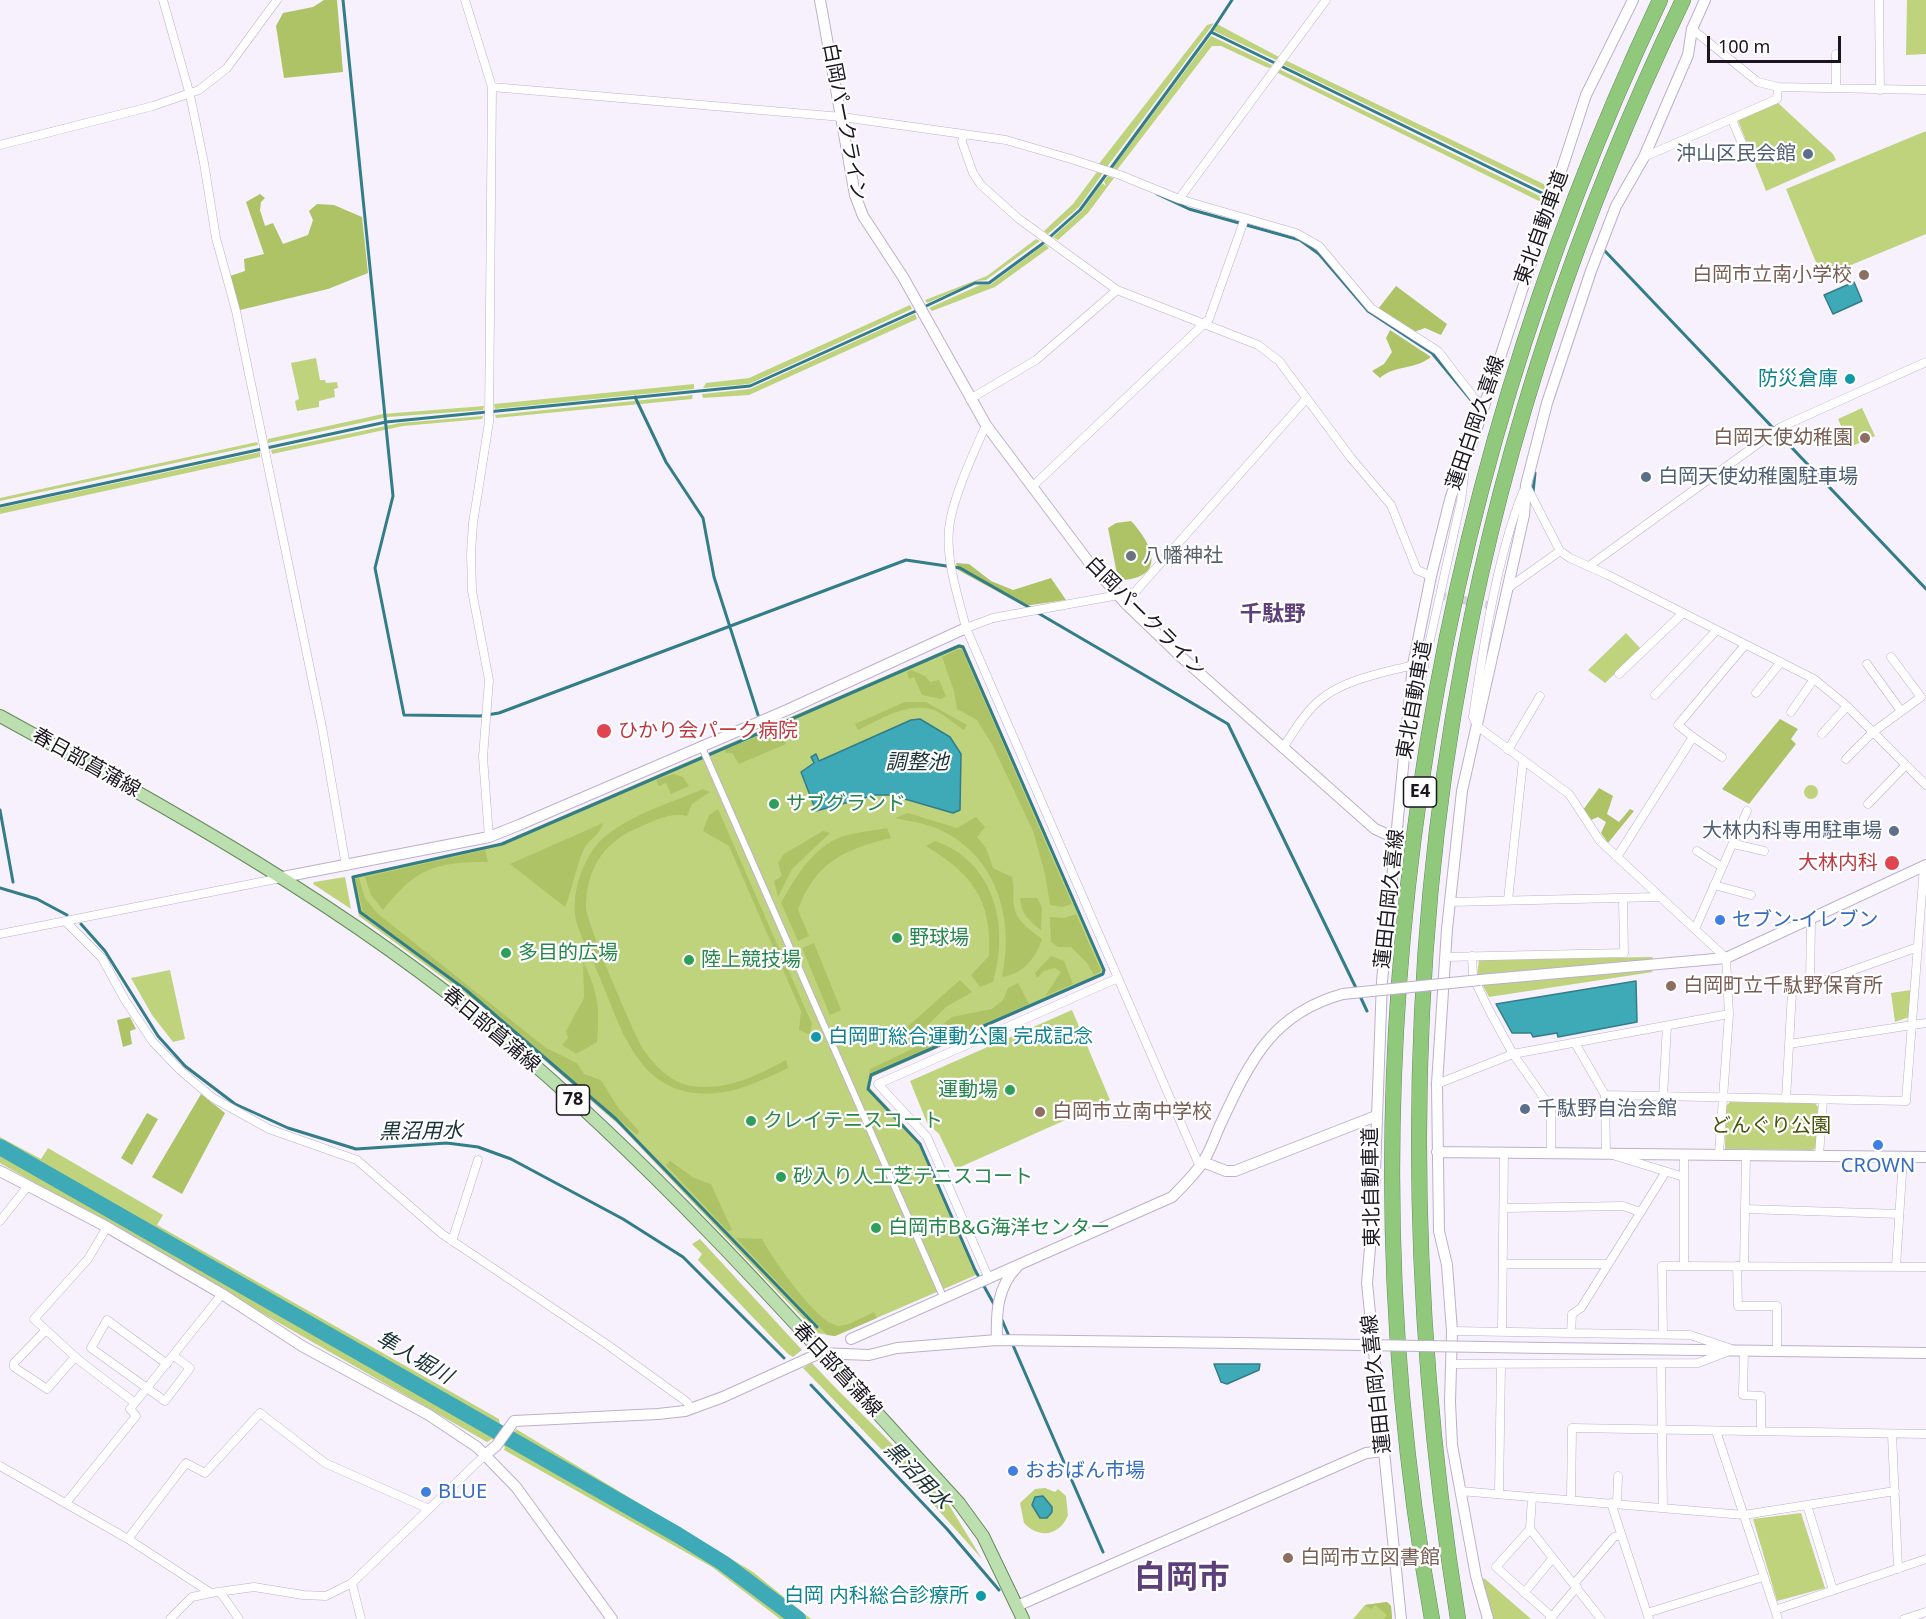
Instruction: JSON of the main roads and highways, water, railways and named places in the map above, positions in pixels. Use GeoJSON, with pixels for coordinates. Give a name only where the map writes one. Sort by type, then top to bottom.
{"type":"FeatureCollection","features":[{"type":"Feature","properties":{"kind":"highway","name":"東北自動車道"},"geometry":{"type":"LineString","coordinates":[[1432,1619],[1407,1444],[1397,1327],[1392,1202],[1392,1129],[1399,966],[1420,791],[1461,573],[1478,501],[1522,346],[1598,136],[1660,0]]}},
{"type":"Feature","properties":{"kind":"highway","name":"東北自動車道"},"geometry":{"type":"LineString","coordinates":[[1458,1619],[1442,1513],[1426,1369],[1419,1206],[1419,1115],[1426,956],[1450,734],[1482,572],[1508,469],[1545,344],[1593,207],[1683,0]]}},
{"type":"Feature","properties":{"kind":"main road","name":"春日部菖蒲線"},"geometry":{"type":"LineString","coordinates":[[0,716],[195,824],[282,877],[362,930],[435,984],[555,1084],[647,1168],[959,1503],[983,1536],[1023,1619]]}},
{"type":"Feature","properties":{"kind":"water"},"geometry":{"type":"Polygon","coordinates":[[[1854,282],[1862,301],[1833,314],[1824,295],[1854,282]]]}},
{"type":"Feature","properties":{"kind":"water","name":"調整池"},"geometry":{"type":"Polygon","coordinates":[[[920,719],[950,737],[961,754],[960,810],[953,813],[891,795],[875,795],[816,811],[801,772],[814,763],[811,757],[816,754],[819,761],[911,720],[920,719]]]}},
{"type":"Feature","properties":{"kind":"water"},"geometry":{"type":"Polygon","coordinates":[[[1636,981],[1637,1022],[1558,1037],[1557,1033],[1533,1037],[1531,1033],[1512,1033],[1496,1004],[1636,981]]]}},
{"type":"Feature","properties":{"kind":"water"},"geometry":{"type":"Polygon","coordinates":[[[1214,1364],[1260,1364],[1259,1370],[1227,1384],[1221,1382],[1214,1364]]]}},
{"type":"Feature","properties":{"kind":"water"},"geometry":{"type":"Polygon","coordinates":[[[1043,1496],[1052,1507],[1052,1512],[1047,1518],[1040,1518],[1032,1505],[1035,1497],[1043,1496]]]}},
{"type":"Feature","properties":{"kind":"waterway"},"geometry":{"type":"LineString","coordinates":[[343,0],[393,496],[375,568],[404,715],[480,716],[499,713],[906,560],[960,568],[1032,609]]}},
{"type":"Feature","properties":{"kind":"waterway"},"geometry":{"type":"LineString","coordinates":[[1211,32],[1232,0]]}},
{"type":"Feature","properties":{"kind":"waterway"},"geometry":{"type":"LineString","coordinates":[[924,307],[975,283],[989,283],[1042,244],[1080,210],[1211,32],[1546,195]]}},
{"type":"Feature","properties":{"kind":"waterway"},"geometry":{"type":"LineString","coordinates":[[1157,194],[1189,209],[1300,240],[1319,254],[1368,311],[1432,353],[1471,400]]}},
{"type":"Feature","properties":{"kind":"waterway"},"geometry":{"type":"LineString","coordinates":[[1604,250],[1926,589]]}},
{"type":"Feature","properties":{"kind":"waterway"},"geometry":{"type":"LineString","coordinates":[[0,506],[386,422],[750,386],[918,310]]}},
{"type":"Feature","properties":{"kind":"waterway"},"geometry":{"type":"LineString","coordinates":[[635,397],[666,462],[703,518],[714,577],[759,718]]}},
{"type":"Feature","properties":{"kind":"waterway"},"geometry":{"type":"LineString","coordinates":[[1533,492],[1535,473]]}},
{"type":"Feature","properties":{"kind":"waterway"},"geometry":{"type":"LineString","coordinates":[[1038,613],[1228,724],[1357,990]]}},
{"type":"Feature","properties":{"kind":"waterway"},"geometry":{"type":"LineString","coordinates":[[761,724],[764,731],[959,646],[963,647],[1104,970],[1103,974],[871,1075],[868,1089],[920,1144],[975,1270],[995,1306]]}},
{"type":"Feature","properties":{"kind":"waterway"},"geometry":{"type":"LineString","coordinates":[[764,731],[502,844],[353,877],[360,912],[466,990],[616,1119],[817,1327]]}},
{"type":"Feature","properties":{"kind":"waterway"},"geometry":{"type":"LineString","coordinates":[[0,810],[13,882]]}},
{"type":"Feature","properties":{"kind":"waterway","name":"黒沼用水"},"geometry":{"type":"LineString","coordinates":[[0,888],[37,899],[67,915]]}},
{"type":"Feature","properties":{"kind":"waterway","name":"黒沼用水"},"geometry":{"type":"LineString","coordinates":[[81,924],[105,951],[158,1036],[185,1066],[235,1104],[288,1128],[356,1149],[447,1143],[478,1147],[511,1159],[623,1219],[683,1257],[784,1358]]}},
{"type":"Feature","properties":{"kind":"waterway"},"geometry":{"type":"LineString","coordinates":[[1360,996],[1367,1011]]}},
{"type":"Feature","properties":{"kind":"waterway","name":"隼人堀川"},"geometry":{"type":"LineString","coordinates":[[0,1147],[678,1535],[723,1563],[798,1619]]}},
{"type":"Feature","properties":{"kind":"waterway"},"geometry":{"type":"LineString","coordinates":[[1002,1320],[1103,1552]]}},
{"type":"Feature","properties":{"kind":"waterway","name":"黒沼用水"},"geometry":{"type":"LineString","coordinates":[[811,1385],[947,1529],[999,1590]]}},
{"type":"Feature","properties":{"kind":"tunnel"},"geometry":{"type":"LineString","coordinates":[[1438,595],[1493,606]]}},
{"type":"Feature","properties":{"kind":"place","name":"沖山区民会館"},"geometry":{"type":"Point","coordinates":[1808,154]}},
{"type":"Feature","properties":{"kind":"place","name":"白岡市立南小学校"},"geometry":{"type":"Point","coordinates":[1864,275]}},
{"type":"Feature","properties":{"kind":"place","name":"防災倉庫"},"geometry":{"type":"Point","coordinates":[1850,379]}},
{"type":"Feature","properties":{"kind":"place","name":"白岡天使幼稚園"},"geometry":{"type":"Point","coordinates":[1865,438]}},
{"type":"Feature","properties":{"kind":"place","name":"白岡天使幼稚園駐車場"},"geometry":{"type":"Point","coordinates":[1646,477]}},
{"type":"Feature","properties":{"kind":"place","name":"八幡神社"},"geometry":{"type":"Point","coordinates":[1131,556]}},
{"type":"Feature","properties":{"kind":"place","name":"ひかり会パーク病院"},"geometry":{"type":"Point","coordinates":[604,731]}},
{"type":"Feature","properties":{"kind":"place","name":"サブグランド"},"geometry":{"type":"Point","coordinates":[774,804]}},
{"type":"Feature","properties":{"kind":"place","name":"大林内科専用駐車場"},"geometry":{"type":"Point","coordinates":[1894,831]}},
{"type":"Feature","properties":{"kind":"place","name":"大林内科"},"geometry":{"type":"Point","coordinates":[1892,863]}},
{"type":"Feature","properties":{"kind":"place","name":"セブン-イレブン"},"geometry":{"type":"Point","coordinates":[1720,920]}},
{"type":"Feature","properties":{"kind":"place","name":"野球場"},"geometry":{"type":"Point","coordinates":[897,938]}},
{"type":"Feature","properties":{"kind":"place","name":"多目的広場"},"geometry":{"type":"Point","coordinates":[506,953]}},
{"type":"Feature","properties":{"kind":"place","name":"陸上競技場"},"geometry":{"type":"Point","coordinates":[689,960]}},
{"type":"Feature","properties":{"kind":"place","name":"白岡町立千駄野保育所"},"geometry":{"type":"Point","coordinates":[1671,986]}},
{"type":"Feature","properties":{"kind":"place","name":"白岡町総合運動公園 完成記念"},"geometry":{"type":"Point","coordinates":[816,1037]}},
{"type":"Feature","properties":{"kind":"place","name":"運動場"},"geometry":{"type":"Point","coordinates":[1010,1090]}},
{"type":"Feature","properties":{"kind":"place","name":"千駄野自治会館"},"geometry":{"type":"Point","coordinates":[1525,1109]}},
{"type":"Feature","properties":{"kind":"place","name":"白岡市立南中学校"},"geometry":{"type":"Point","coordinates":[1040,1112]}},
{"type":"Feature","properties":{"kind":"place","name":"クレイテニスコート"},"geometry":{"type":"Point","coordinates":[751,1121]}},
{"type":"Feature","properties":{"kind":"place","name":"CROWN"},"geometry":{"type":"Point","coordinates":[1878,1145]}},
{"type":"Feature","properties":{"kind":"place","name":"砂入り人工芝テニスコート"},"geometry":{"type":"Point","coordinates":[781,1177]}},
{"type":"Feature","properties":{"kind":"place","name":"白岡市B&G海洋センター"},"geometry":{"type":"Point","coordinates":[876,1228]}},
{"type":"Feature","properties":{"kind":"place","name":"おおばん市場"},"geometry":{"type":"Point","coordinates":[1013,1471]}},
{"type":"Feature","properties":{"kind":"place","name":"BLUE"},"geometry":{"type":"Point","coordinates":[426,1492]}},
{"type":"Feature","properties":{"kind":"place","name":"白岡市立図書館"},"geometry":{"type":"Point","coordinates":[1288,1558]}},
{"type":"Feature","properties":{"kind":"place","name":"白岡 内科総合診療所"},"geometry":{"type":"Point","coordinates":[981,1596]}},
{"type":"Feature","properties":{"kind":"district","name":"千駄野"},"geometry":{"type":"Point","coordinates":[1273,615]}},
{"type":"Feature","properties":{"kind":"district","name":"白岡市"},"geometry":{"type":"Point","coordinates":[1182,1579]}},
{"type":"Feature","properties":{"kind":"park label","name":"どんぐり公園"},"geometry":{"type":"Point","coordinates":[1771,1126]}}]}
